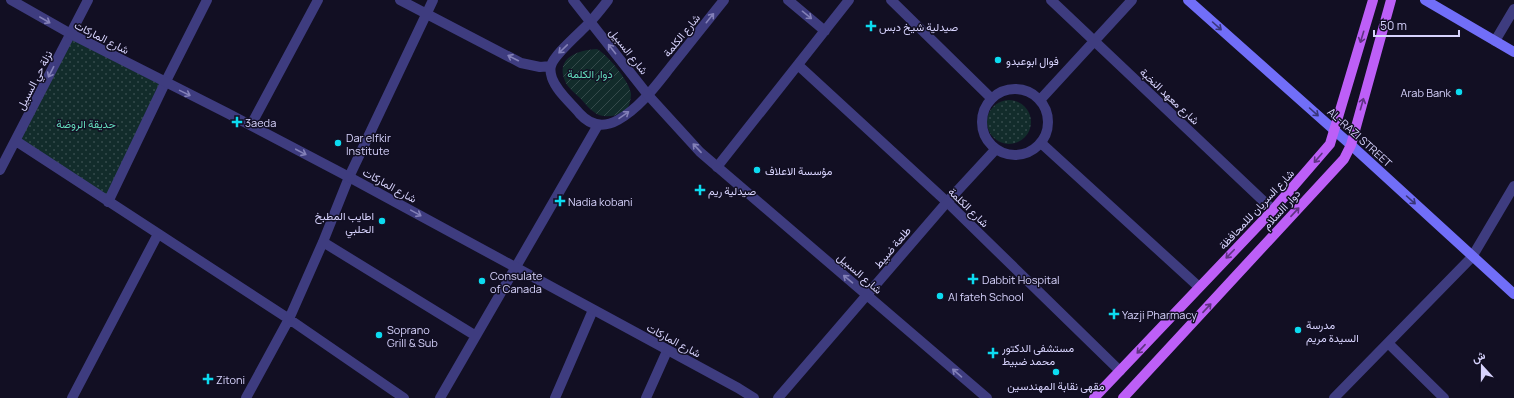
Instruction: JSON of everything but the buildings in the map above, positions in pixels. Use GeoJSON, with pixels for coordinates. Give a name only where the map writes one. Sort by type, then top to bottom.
{"type":"FeatureCollection","features":[{"type":"Feature","properties":{"kind":"main road","name":"AL-RAZI STREET"},"geometry":{"type":"LineString","coordinates":[[1188,0],[1351,145],[1514,294]]}},
{"type":"Feature","properties":{"kind":"main road","name":"شارع السريان لللمحافظة"},"geometry":{"type":"LineString","coordinates":[[1094,398],[1273,210],[1330,144],[1373,0]]}},
{"type":"Feature","properties":{"kind":"main road","name":"دوار االسلام"},"geometry":{"type":"LineString","coordinates":[[1123,398],[1344,159],[1351,145],[1391,0]]}},
{"type":"Feature","properties":{"kind":"main road"},"geometry":{"type":"LineString","coordinates":[[1425,0],[1514,52]]}},
{"type":"Feature","properties":{"kind":"street","name":"شارع الماركات"},"geometry":{"type":"LineString","coordinates":[[11,0],[71,34],[165,83],[251,125],[349,177],[754,398]]}},
{"type":"Feature","properties":{"kind":"street","name":"نزلة حي السبيل"},"geometry":{"type":"LineString","coordinates":[[0,170],[16,142],[88,0]]}},
{"type":"Feature","properties":{"kind":"street"},"geometry":{"type":"LineString","coordinates":[[108,202],[165,83],[208,0]]}},
{"type":"Feature","properties":{"kind":"street"},"geometry":{"type":"LineString","coordinates":[[251,125],[318,0]]}},
{"type":"Feature","properties":{"kind":"street"},"geometry":{"type":"LineString","coordinates":[[400,0],[521,63],[535,66],[550,66]]}},
{"type":"Feature","properties":{"kind":"street"},"geometry":{"type":"LineString","coordinates":[[246,398],[289,319],[323,242],[349,177],[433,0]]}},
{"type":"Feature","properties":{"kind":"street","name":"شارع السبيل"},"geometry":{"type":"LineString","coordinates":[[573,0],[648,95],[700,152],[987,398]]}},
{"type":"Feature","properties":{"kind":"street"},"geometry":{"type":"LineString","coordinates":[[440,398],[598,125],[590,123],[584,118],[561,93],[552,77],[550,66],[555,57],[591,22],[608,0]]}},
{"type":"Feature","properties":{"kind":"street","name":"شارع الكلمة"},"geometry":{"type":"LineString","coordinates":[[598,125],[608,125],[626,115],[648,95],[724,0]]}},
{"type":"Feature","properties":{"kind":"street"},"geometry":{"type":"LineString","coordinates":[[788,0],[825,31]]}},
{"type":"Feature","properties":{"kind":"street"},"geometry":{"type":"LineString","coordinates":[[717,167],[849,0]]}},
{"type":"Feature","properties":{"kind":"street"},"geometry":{"type":"LineString","coordinates":[[891,0],[991,98]]}},
{"type":"Feature","properties":{"kind":"street","name":"شارع معهد النخبة"},"geometry":{"type":"LineString","coordinates":[[1051,0],[1273,210]]}},
{"type":"Feature","properties":{"kind":"street"},"geometry":{"type":"LineString","coordinates":[[1040,100],[1132,0]]}},
{"type":"Feature","properties":{"kind":"street"},"geometry":{"type":"LineString","coordinates":[[1495,41],[1514,9]]}},
{"type":"Feature","properties":{"kind":"street","name":"شارع الكلمة"},"geometry":{"type":"LineString","coordinates":[[798,65],[946,202],[1120,371]]}},
{"type":"Feature","properties":{"kind":"street"},"geometry":{"type":"LineString","coordinates":[[1022,89],[1032,93],[1040,100],[1048,117],[1048,126],[1046,135],[1034,150],[1025,154],[1006,154],[995,150],[989,144],[981,126],[985,106],[991,98],[1005,90],[1022,89]]}},
{"type":"Feature","properties":{"kind":"street"},"geometry":{"type":"LineString","coordinates":[[16,142],[289,319],[404,398]]}},
{"type":"Feature","properties":{"kind":"street"},"geometry":{"type":"LineString","coordinates":[[1041,143],[1199,287]]}},
{"type":"Feature","properties":{"kind":"street","name":"طلعة ضبيط"},"geometry":{"type":"LineString","coordinates":[[778,398],[946,202],[995,150]]}},
{"type":"Feature","properties":{"kind":"street"},"geometry":{"type":"LineString","coordinates":[[1334,398],[1472,257],[1514,186]]}},
{"type":"Feature","properties":{"kind":"street"},"geometry":{"type":"LineString","coordinates":[[72,398],[158,234]]}},
{"type":"Feature","properties":{"kind":"street"},"geometry":{"type":"LineString","coordinates":[[323,242],[476,336]]}},
{"type":"Feature","properties":{"kind":"street"},"geometry":{"type":"LineString","coordinates":[[555,398],[593,310]]}},
{"type":"Feature","properties":{"kind":"street"},"geometry":{"type":"LineString","coordinates":[[1388,342],[1444,398]]}},
{"type":"Feature","properties":{"kind":"street"},"geometry":{"type":"LineString","coordinates":[[646,398],[667,350]]}},
{"type":"Feature","properties":{"kind":"green space","name":"حديقة الروضة"},"geometry":{"type":"Polygon","coordinates":[[[71,34],[165,83],[108,202],[16,141],[71,34]]]}},
{"type":"Feature","properties":{"kind":"green space","name":"دوار الكلمة"},"geometry":{"type":"Polygon","coordinates":[[[597,49],[606,56],[617,69],[630,89],[631,98],[626,112],[609,116],[596,114],[568,86],[565,81],[563,66],[570,56],[583,51],[597,49]]]}},
{"type":"Feature","properties":{"kind":"green space"},"geometry":{"type":"Polygon","coordinates":[[[1005,100],[1013,100],[1018,101],[1025,106],[1030,113],[1030,131],[1025,138],[1018,143],[1005,144],[997,141],[990,134],[987,126],[987,118],[990,110],[997,103],[1005,100]]]}},
{"type":"Feature","properties":{"kind":"place","name":"صيدلية شيخ دبس"},"geometry":{"type":"Point","coordinates":[871,26]}},
{"type":"Feature","properties":{"kind":"place","name":"فوال ابوعبدو"},"geometry":{"type":"Point","coordinates":[998,60]}},
{"type":"Feature","properties":{"kind":"place","name":"Arab Bank"},"geometry":{"type":"Point","coordinates":[1459,92]}},
{"type":"Feature","properties":{"kind":"place","name":"3aeda"},"geometry":{"type":"Point","coordinates":[237,122]}},
{"type":"Feature","properties":{"kind":"place","name":"Dar elfkir Institute"},"geometry":{"type":"Point","coordinates":[338,143]}},
{"type":"Feature","properties":{"kind":"place","name":"مؤسسة الاعلاف"},"geometry":{"type":"Point","coordinates":[757,170]}},
{"type":"Feature","properties":{"kind":"place","name":"صيدلية ريم"},"geometry":{"type":"Point","coordinates":[700,190]}},
{"type":"Feature","properties":{"kind":"place","name":"Nadia kobani"},"geometry":{"type":"Point","coordinates":[560,201]}},
{"type":"Feature","properties":{"kind":"place","name":"اطايب المطبخ الحلبي"},"geometry":{"type":"Point","coordinates":[382,221]}},
{"type":"Feature","properties":{"kind":"place","name":"Dabbit Hospital"},"geometry":{"type":"Point","coordinates":[973,279]}},
{"type":"Feature","properties":{"kind":"place","name":"Consulate of Canada"},"geometry":{"type":"Point","coordinates":[482,281]}},
{"type":"Feature","properties":{"kind":"place","name":"Al fateh School"},"geometry":{"type":"Point","coordinates":[940,296]}},
{"type":"Feature","properties":{"kind":"place","name":"Yazji Pharmacy"},"geometry":{"type":"Point","coordinates":[1114,314]}},
{"type":"Feature","properties":{"kind":"place","name":"مدرسة السيدة مريم"},"geometry":{"type":"Point","coordinates":[1298,330]}},
{"type":"Feature","properties":{"kind":"place","name":"Soprano Grill & Sub"},"geometry":{"type":"Point","coordinates":[379,335]}},
{"type":"Feature","properties":{"kind":"place","name":"مستشفى الدكتور محمد ضبيط"},"geometry":{"type":"Point","coordinates":[993,353]}},
{"type":"Feature","properties":{"kind":"place","name":"مقهى نقابة المهندسين"},"geometry":{"type":"Point","coordinates":[1056,372]}},
{"type":"Feature","properties":{"kind":"place","name":"Zitoni"},"geometry":{"type":"Point","coordinates":[208,379]}}]}
